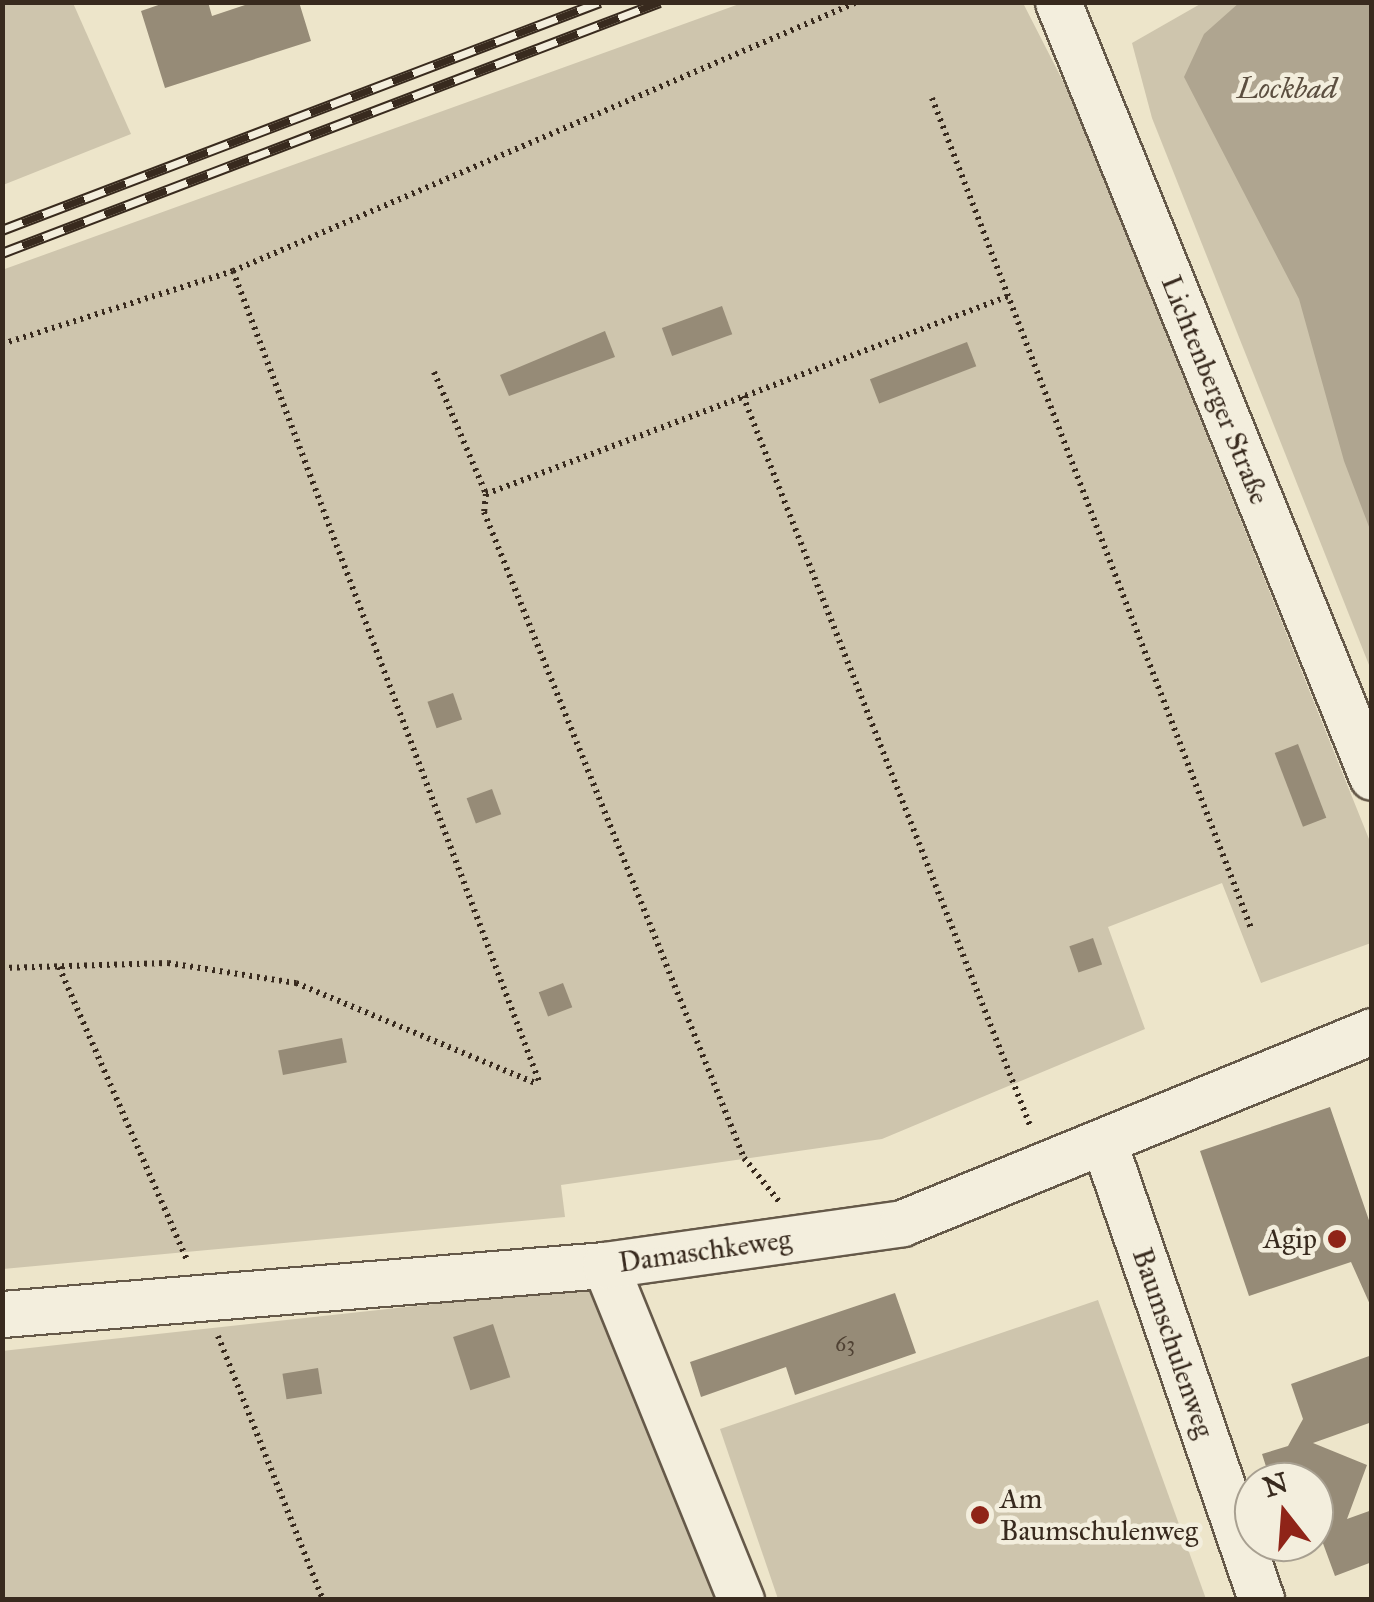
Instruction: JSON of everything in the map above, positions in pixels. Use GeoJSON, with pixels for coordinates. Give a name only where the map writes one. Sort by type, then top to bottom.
{"type":"FeatureCollection","features":[{"type":"Feature","properties":{"kind":"street","name":"Lichtenberger Straße"},"geometry":{"type":"LineString","coordinates":[[1058,2],[1369,765]]}},
{"type":"Feature","properties":{"kind":"street","name":"Damaschkeweg"},"geometry":{"type":"LineString","coordinates":[[2,1314],[606,1265],[902,1223],[1372,1031]]}},
{"type":"Feature","properties":{"kind":"street","name":"Baumschulenweg"},"geometry":{"type":"LineString","coordinates":[[1104,1143],[1261,1600]]}},
{"type":"Feature","properties":{"kind":"street"},"geometry":{"type":"LineString","coordinates":[[606,1265],[741,1600]]}},
{"type":"Feature","properties":{"kind":"path"},"geometry":{"type":"LineString","coordinates":[[2,344],[232,270],[857,2]]}},
{"type":"Feature","properties":{"kind":"path"},"geometry":{"type":"LineString","coordinates":[[932,98],[1251,928]]}},
{"type":"Feature","properties":{"kind":"path"},"geometry":{"type":"LineString","coordinates":[[2,968],[168,963],[296,983],[540,1084],[232,270]]}},
{"type":"Feature","properties":{"kind":"path"},"geometry":{"type":"LineString","coordinates":[[486,494],[1009,296]]}},
{"type":"Feature","properties":{"kind":"path"},"geometry":{"type":"LineString","coordinates":[[434,372],[486,494],[484,512],[744,1158],[806,1236]]}},
{"type":"Feature","properties":{"kind":"path"},"geometry":{"type":"LineString","coordinates":[[743,396],[1046,1167]]}},
{"type":"Feature","properties":{"kind":"path"},"geometry":{"type":"LineString","coordinates":[[59,967],[204,1298],[323,1600]]}},
{"type":"Feature","properties":{"kind":"shaded area"},"geometry":{"type":"Polygon","coordinates":[[[3,2],[73,3],[131,134],[3,185],[3,2]]]}},
{"type":"Feature","properties":{"kind":"shaded area"},"geometry":{"type":"Polygon","coordinates":[[[742,3],[1023,3],[1069,93],[1371,844],[1371,943],[1261,983],[1222,883],[1108,927],[1145,1029],[882,1139],[561,1185],[565,1217],[3,1269],[2,270],[742,3]]]}},
{"type":"Feature","properties":{"kind":"shaded area"},"geometry":{"type":"Polygon","coordinates":[[[1202,3],[1371,3],[1371,670],[1152,118],[1132,43],[1202,3]]]}},
{"type":"Feature","properties":{"kind":"shaded area"},"geometry":{"type":"Polygon","coordinates":[[[599,1286],[728,1599],[3,1599],[2,1351],[599,1286]]]}},
{"type":"Feature","properties":{"kind":"shaded area","name":"Am Baumschulenweg"},"geometry":{"type":"Polygon","coordinates":[[[1098,1300],[1206,1599],[778,1599],[720,1429],[1098,1300]]]}},
{"type":"Feature","properties":{"kind":"water","name":"Lockbad"},"geometry":{"type":"Polygon","coordinates":[[[1240,2],[1371,5],[1371,532],[1344,461],[1299,299],[1184,77],[1204,34],[1240,2]]]}},
{"type":"Feature","properties":{"kind":"building"},"geometry":{"type":"Polygon","coordinates":[[[167,2],[208,2],[212,16],[254,2],[299,2],[311,41],[165,88],[141,11],[167,2]]]}},
{"type":"Feature","properties":{"kind":"building"},"geometry":{"type":"Polygon","coordinates":[[[722,306],[732,334],[672,356],[662,328],[722,306]]]}},
{"type":"Feature","properties":{"kind":"building"},"geometry":{"type":"Polygon","coordinates":[[[605,331],[615,357],[509,396],[500,375],[605,331]]]}},
{"type":"Feature","properties":{"kind":"building"},"geometry":{"type":"Polygon","coordinates":[[[967,342],[976,366],[879,404],[870,379],[967,342]]]}},
{"type":"Feature","properties":{"kind":"building"},"geometry":{"type":"Polygon","coordinates":[[[453,693],[462,719],[437,728],[427,702],[453,693]]]}},
{"type":"Feature","properties":{"kind":"building"},"geometry":{"type":"Polygon","coordinates":[[[1298,744],[1326,818],[1303,827],[1275,753],[1298,744]]]}},
{"type":"Feature","properties":{"kind":"building"},"geometry":{"type":"Polygon","coordinates":[[[492,789],[501,814],[476,824],[467,798],[492,789]]]}},
{"type":"Feature","properties":{"kind":"building"},"geometry":{"type":"Polygon","coordinates":[[[1093,938],[1102,964],[1078,973],[1069,946],[1093,938]]]}},
{"type":"Feature","properties":{"kind":"building"},"geometry":{"type":"Polygon","coordinates":[[[563,983],[572,1007],[548,1017],[539,992],[563,983]]]}},
{"type":"Feature","properties":{"kind":"building"},"geometry":{"type":"Polygon","coordinates":[[[342,1038],[347,1063],[283,1075],[278,1050],[342,1038]]]}},
{"type":"Feature","properties":{"kind":"building"},"geometry":{"type":"Polygon","coordinates":[[[1330,1107],[1372,1229],[1372,1309],[1351,1262],[1249,1296],[1200,1151],[1330,1107]]]}},
{"type":"Feature","properties":{"kind":"building"},"geometry":{"type":"Polygon","coordinates":[[[895,1293],[916,1353],[795,1395],[786,1367],[701,1397],[690,1362],[895,1293]]]}},
{"type":"Feature","properties":{"kind":"building"},"geometry":{"type":"Polygon","coordinates":[[[493,1324],[510,1377],[470,1390],[453,1337],[493,1324]]]}},
{"type":"Feature","properties":{"kind":"building"},"geometry":{"type":"Polygon","coordinates":[[[1372,1355],[1372,1422],[1313,1443],[1367,1465],[1347,1519],[1372,1510],[1372,1562],[1335,1576],[1330,1562],[1334,1562],[1334,1462],[1265,1462],[1262,1454],[1288,1446],[1303,1419],[1291,1384],[1372,1355]]]}},
{"type":"Feature","properties":{"kind":"building"},"geometry":{"type":"Polygon","coordinates":[[[318,1368],[322,1394],[287,1399],[282,1374],[318,1368]]]}},
{"type":"Feature","properties":{"kind":"railway"},"geometry":{"type":"LineString","coordinates":[[2,230],[600,2]]}},
{"type":"Feature","properties":{"kind":"railway"},"geometry":{"type":"LineString","coordinates":[[2,253],[660,2]]}},
{"type":"Feature","properties":{"kind":"place","name":"Agip"},"geometry":{"type":"Point","coordinates":[1337,1239]}},
{"type":"Feature","properties":{"kind":"place","name":"Am Baumschulenweg"},"geometry":{"type":"Point","coordinates":[980,1515]}}]}
